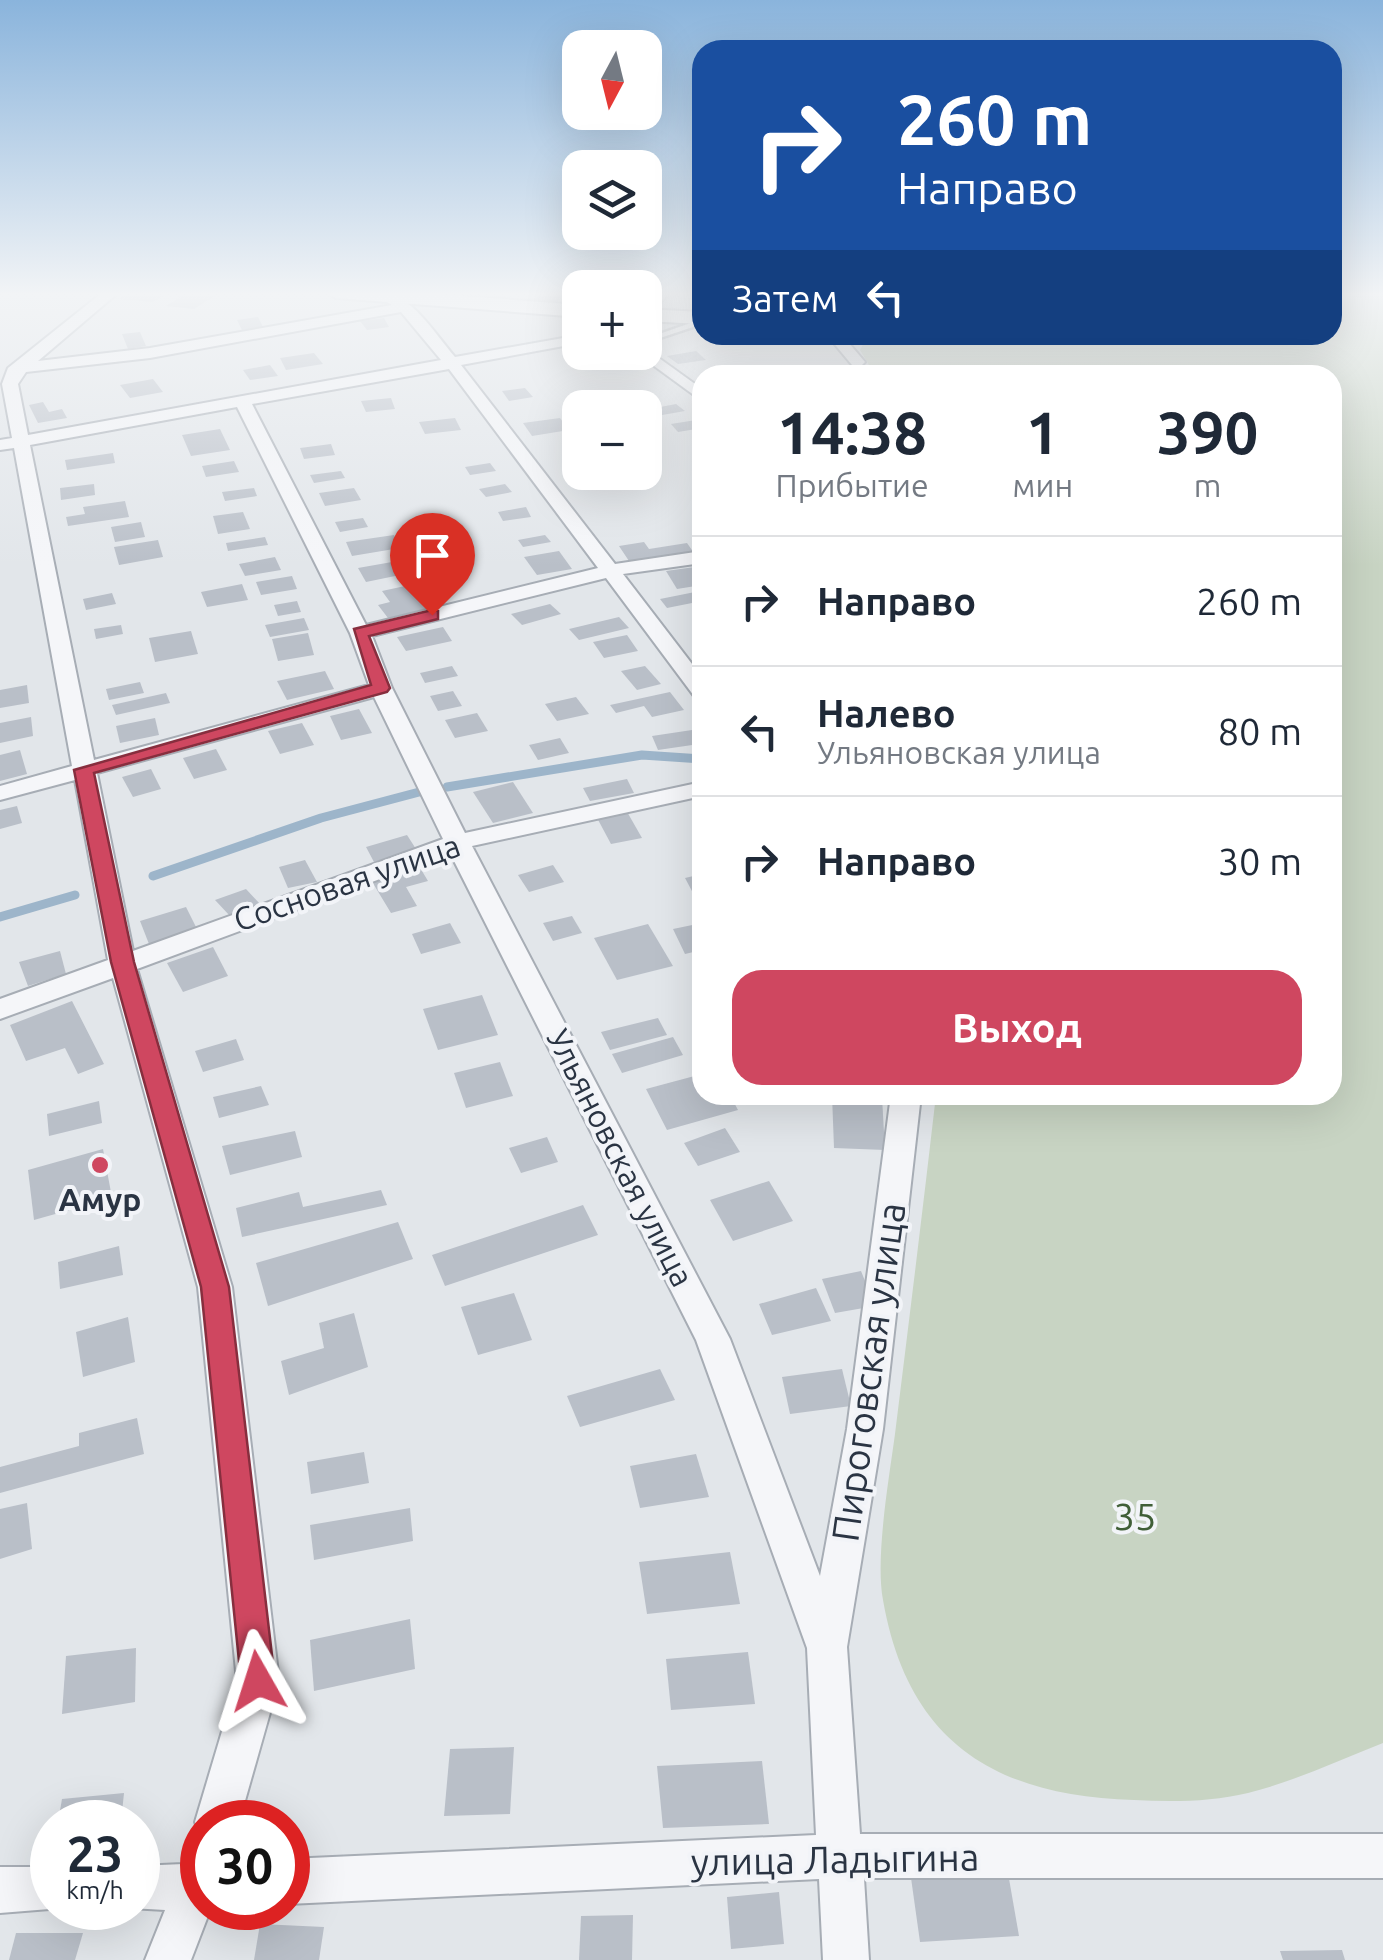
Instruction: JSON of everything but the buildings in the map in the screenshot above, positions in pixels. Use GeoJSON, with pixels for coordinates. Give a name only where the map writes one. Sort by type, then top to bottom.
{"type":"FeatureCollection","features":[{"type":"Feature","properties":{"kind":"street"},"geometry":{"type":"LineString","coordinates":[[10,383],[11,443],[122,962],[215,1287],[258,1681],[223,1800]]}},
{"type":"Feature","properties":{"kind":"street"},"geometry":{"type":"LineString","coordinates":[[11,443],[352,383]]}},
{"type":"Feature","properties":{"kind":"street"},"geometry":{"type":"LineString","coordinates":[[468,383],[692,677]]}},
{"type":"Feature","properties":{"kind":"street","name":"Ульяновская улица"},"geometry":{"type":"LineString","coordinates":[[243,402],[360,633],[381,688],[457,842],[713,1339],[828,1648],[836,1856],[846,1960]]}},
{"type":"Feature","properties":{"kind":"street"},"geometry":{"type":"LineString","coordinates":[[360,633],[613,570],[692,558]]}},
{"type":"Feature","properties":{"kind":"street"},"geometry":{"type":"LineString","coordinates":[[0,793],[381,688]]}},
{"type":"Feature","properties":{"kind":"street","name":"Сосновая улица"},"geometry":{"type":"LineString","coordinates":[[0,1009],[457,842],[692,791]]}},
{"type":"Feature","properties":{"kind":"street","name":"Пироговская улица"},"geometry":{"type":"LineString","coordinates":[[828,1648],[865,1428],[905,1105]]}},
{"type":"Feature","properties":{"kind":"street","name":"улица Ладыгина"},"geometry":{"type":"LineString","coordinates":[[310,1881],[836,1856],[1383,1856]]}},
{"type":"Feature","properties":{"kind":"street"},"geometry":{"type":"LineString","coordinates":[[0,1890],[30,1890]]}},
{"type":"Feature","properties":{"kind":"street"},"geometry":{"type":"LineString","coordinates":[[168,1960],[181,1930]]}},
{"type":"Feature","properties":{"kind":"green space","name":"35"},"geometry":{"type":"Polygon","coordinates":[[[1342,383],[1383,383],[1383,1743],[1248,1793],[1177,1801],[1085,1796],[1040,1787],[1001,1773],[966,1752],[937,1725],[913,1691],[895,1649],[883,1600],[884,1518],[935,1105],[1342,1105],[1342,383]]]}},
{"type":"Feature","properties":{"kind":"waterway"},"geometry":{"type":"LineString","coordinates":[[447,787],[642,755],[692,758]]}},
{"type":"Feature","properties":{"kind":"waterway"},"geometry":{"type":"LineString","coordinates":[[153,876],[321,818],[423,791]]}},
{"type":"Feature","properties":{"kind":"waterway"},"geometry":{"type":"LineString","coordinates":[[0,917],[75,895]]}},
{"type":"Feature","properties":{"kind":"place","name":"Амур"},"geometry":{"type":"Point","coordinates":[100,1165]}},
{"type":"Feature","properties":{"kind":"route"},"geometry":{"type":"LineString","coordinates":[[258,1681],[215,1287],[122,962],[83,770],[381,688],[360,633],[432,615]]}}]}
